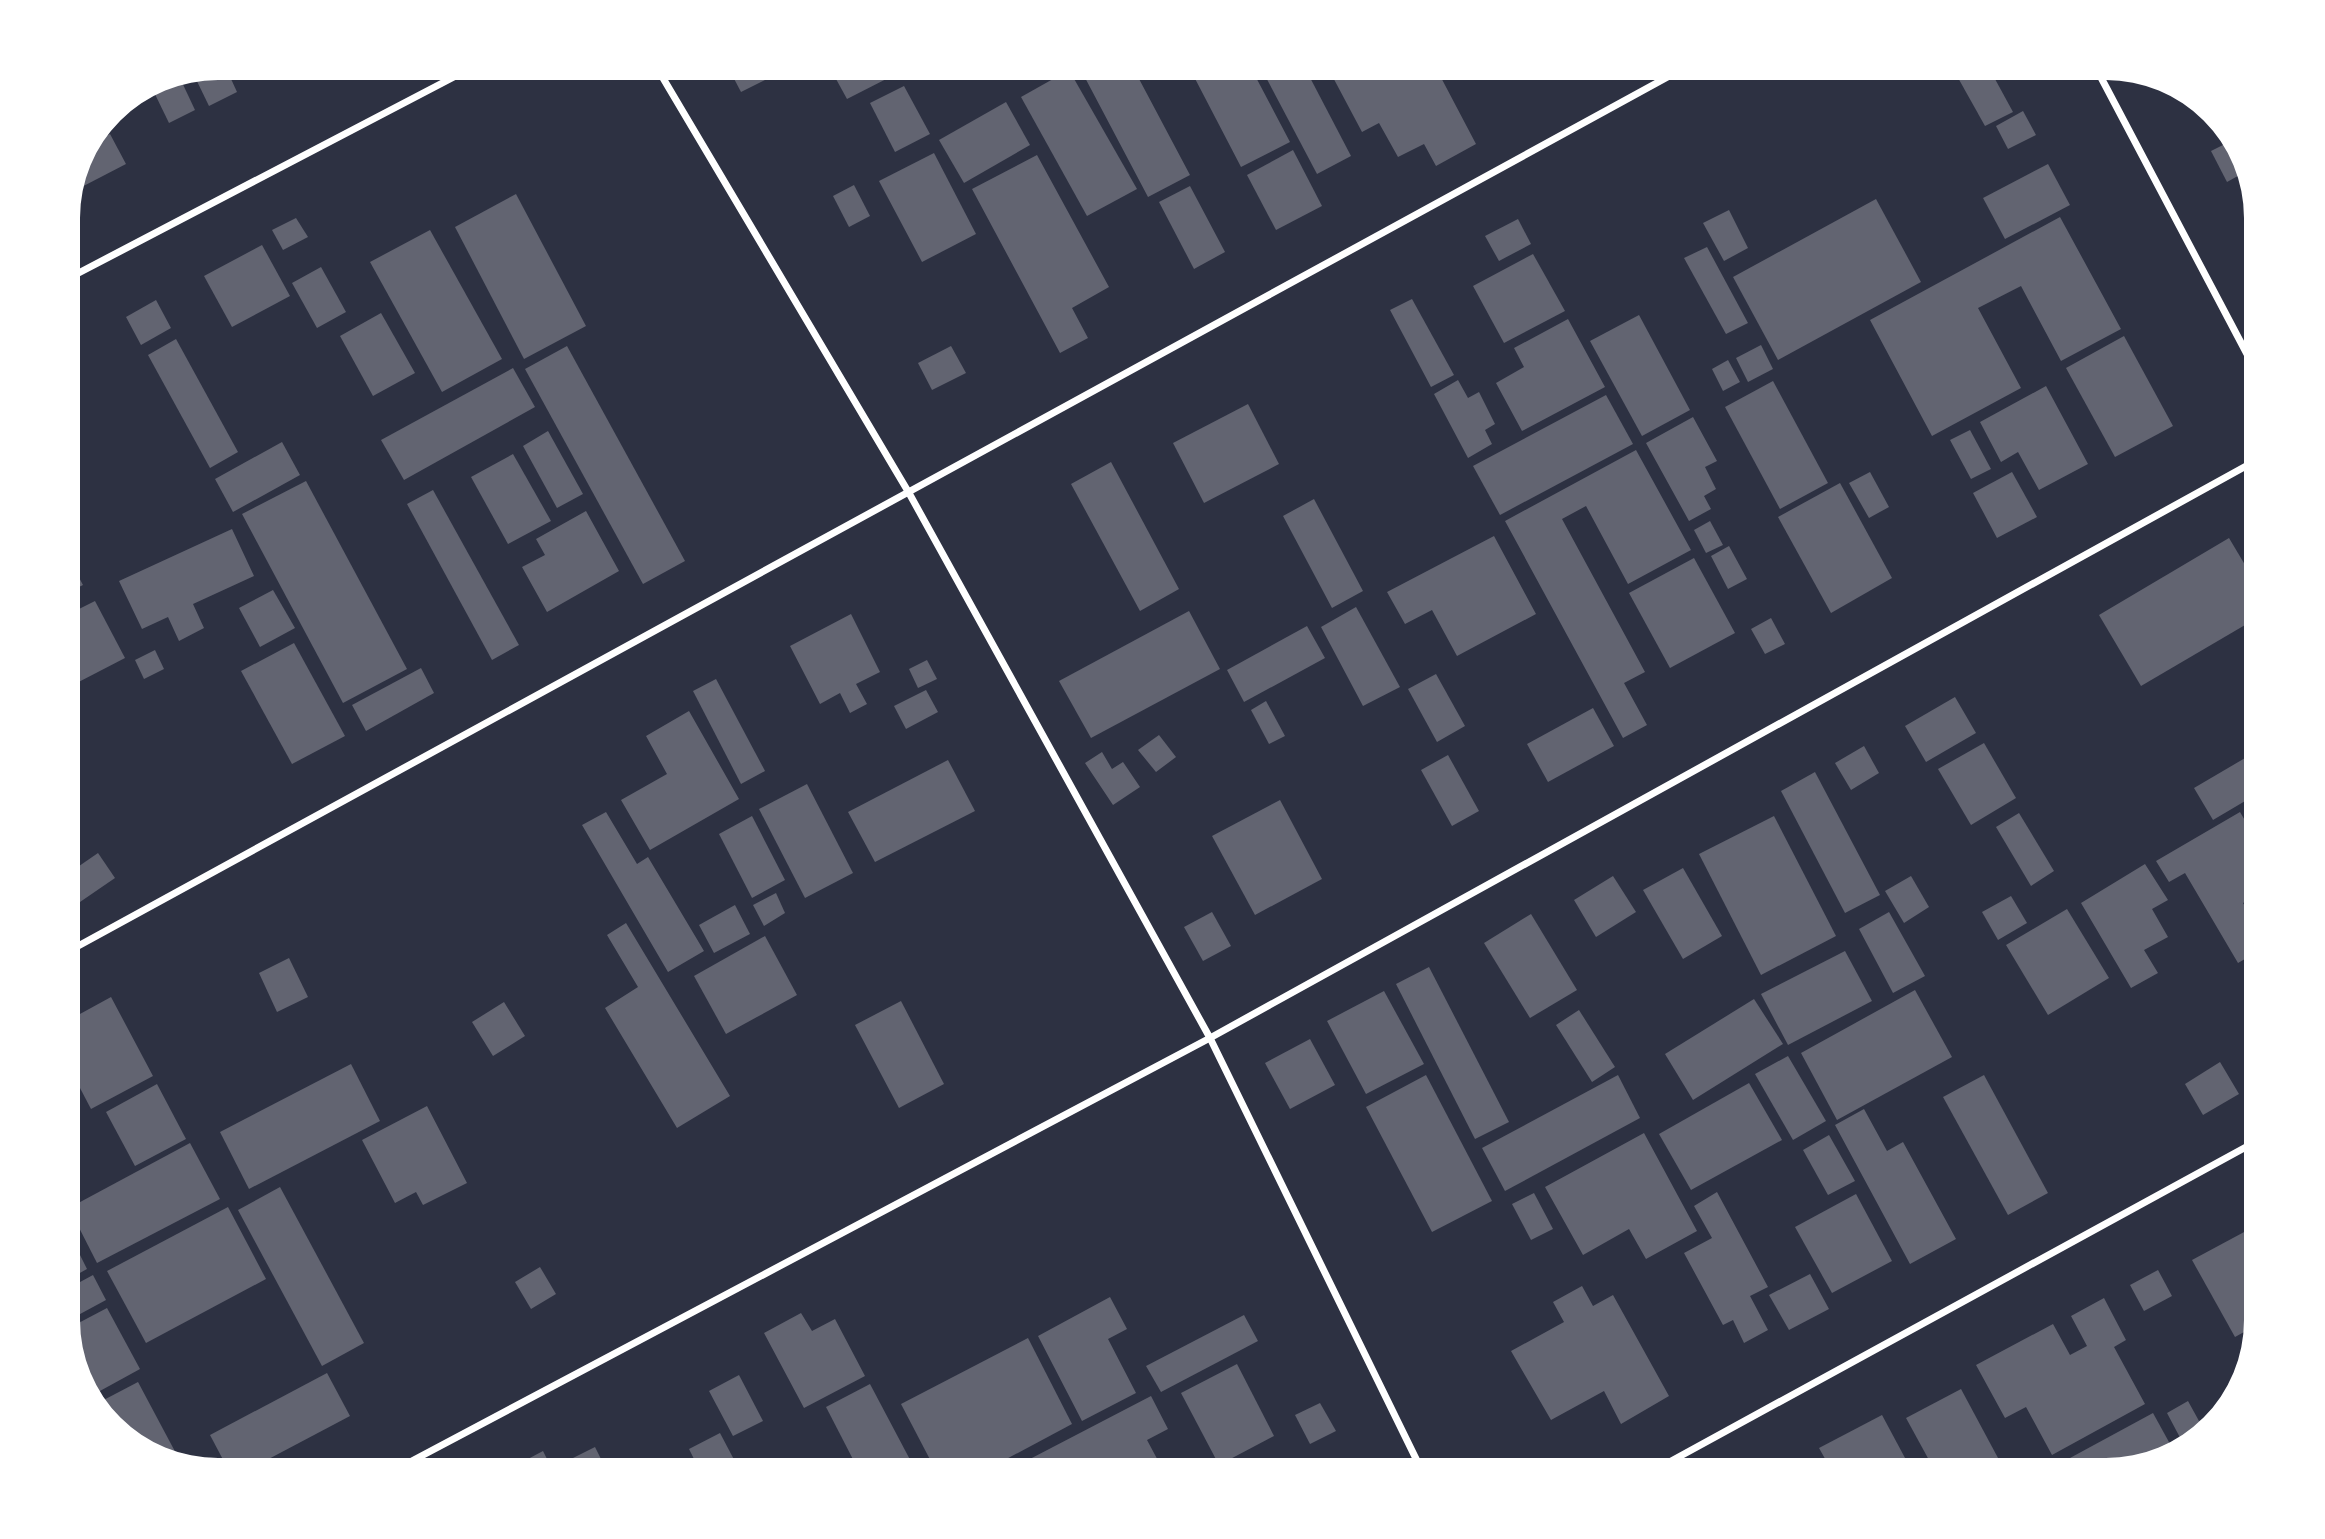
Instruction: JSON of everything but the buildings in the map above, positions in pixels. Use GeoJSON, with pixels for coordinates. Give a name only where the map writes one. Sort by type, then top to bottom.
{"type":"FeatureCollection","features":[{"type":"Feature","properties":{"kind":"street"},"geometry":{"type":"LineString","coordinates":[[81,272],[448,80]]}},
{"type":"Feature","properties":{"kind":"street"},"geometry":{"type":"LineString","coordinates":[[664,80],[909,494],[1210,1038],[1416,1458]]}},
{"type":"Feature","properties":{"kind":"street"},"geometry":{"type":"LineString","coordinates":[[81,944],[1662,80]]}},
{"type":"Feature","properties":{"kind":"street"},"geometry":{"type":"LineString","coordinates":[[2101,80],[2244,349]]}},
{"type":"Feature","properties":{"kind":"street"},"geometry":{"type":"LineString","coordinates":[[418,1458],[1210,1038],[2244,467]]}},
{"type":"Feature","properties":{"kind":"street"},"geometry":{"type":"LineString","coordinates":[[1677,1458],[2244,1148]]}}]}
